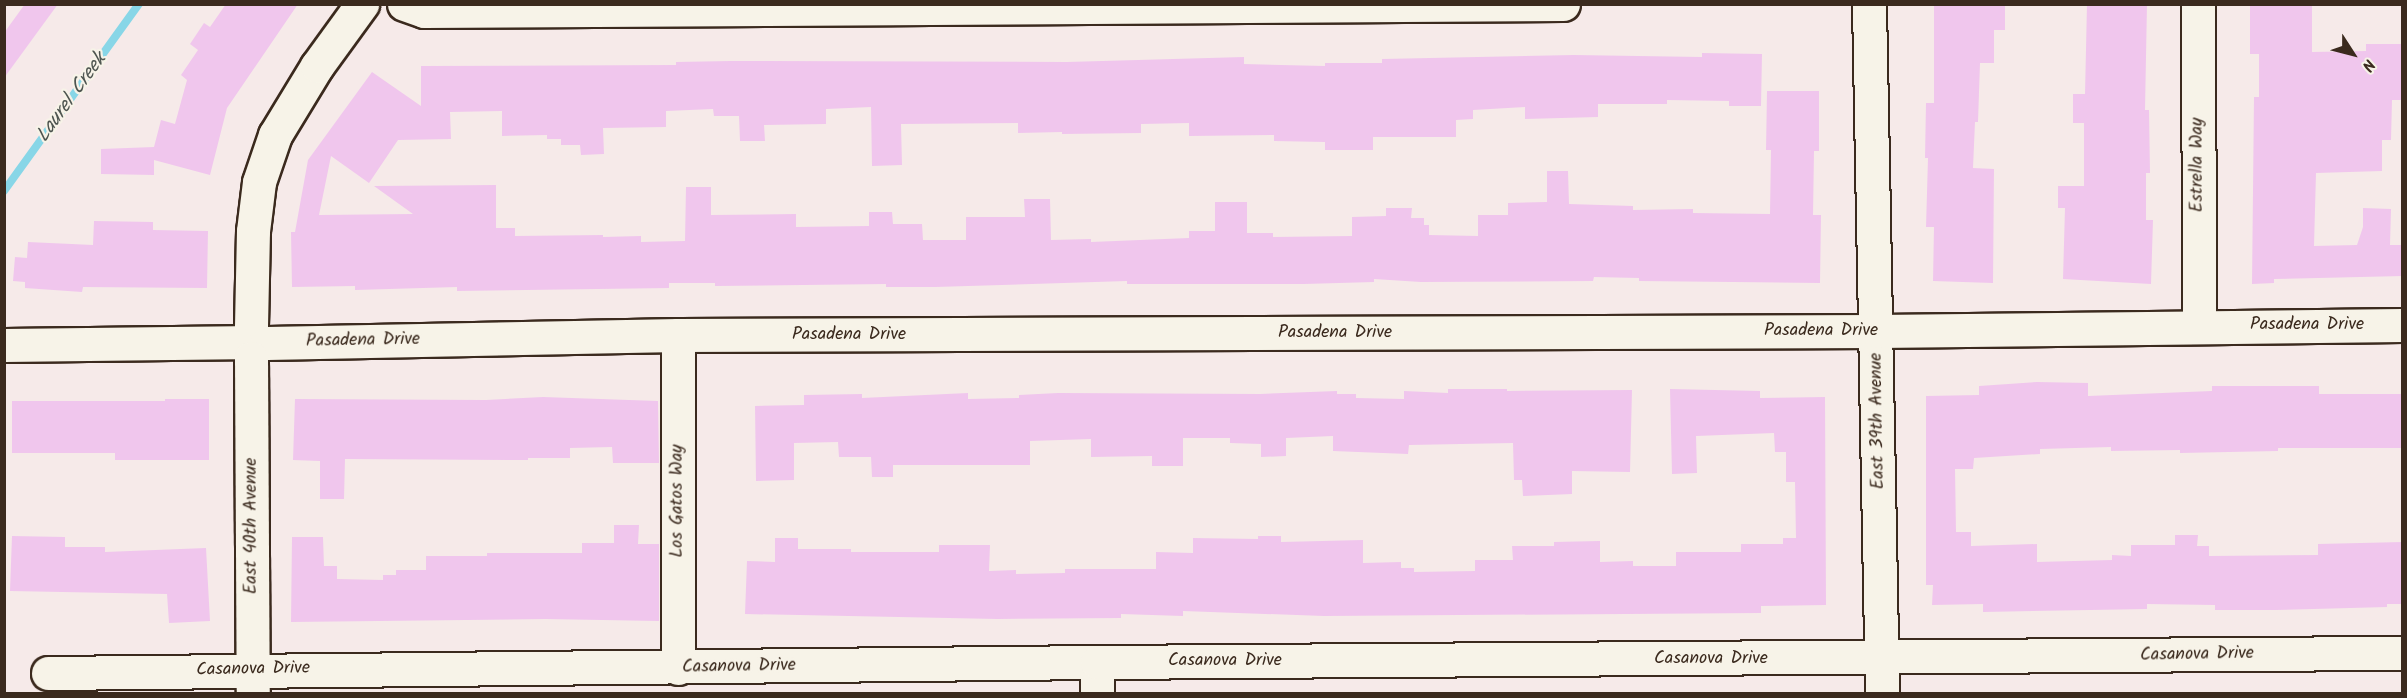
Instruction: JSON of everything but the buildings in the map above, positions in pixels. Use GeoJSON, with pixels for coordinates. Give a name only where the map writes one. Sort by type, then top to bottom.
{"type":"FeatureCollection","features":[{"type":"Feature","properties":{"kind":"street","name":"East 40th Avenue"},"geometry":{"type":"LineString","coordinates":[[253,682],[251,342],[253,231],[259,182],[275,135],[317,66],[362,4]]}},
{"type":"Feature","properties":{"kind":"street"},"geometry":{"type":"LineString","coordinates":[[404,4],[424,11],[1563,4]]}},
{"type":"Feature","properties":{"kind":"street","name":"East 39th Avenue"},"geometry":{"type":"LineString","coordinates":[[1869,4],[1877,330],[1882,693]]}},
{"type":"Feature","properties":{"kind":"street","name":"Estrella Way"},"geometry":{"type":"LineString","coordinates":[[2198,4],[2199,325]]}},
{"type":"Feature","properties":{"kind":"street","name":"Pasadena Drive"},"geometry":{"type":"LineString","coordinates":[[4,345],[678,335],[1877,330],[2199,325],[2403,325]]}},
{"type":"Feature","properties":{"kind":"street","name":"Los Gatos Way"},"geometry":{"type":"LineString","coordinates":[[678,335],[678,668]]}},
{"type":"Feature","properties":{"kind":"street","name":"Casanova Drive"},"geometry":{"type":"LineString","coordinates":[[48,673],[253,682],[678,668],[1097,678],[1881,658],[2403,653]]}},
{"type":"Feature","properties":{"kind":"waterway","name":"Laurel Creek"},"geometry":{"type":"LineString","coordinates":[[4,191],[139,4]]}}]}
